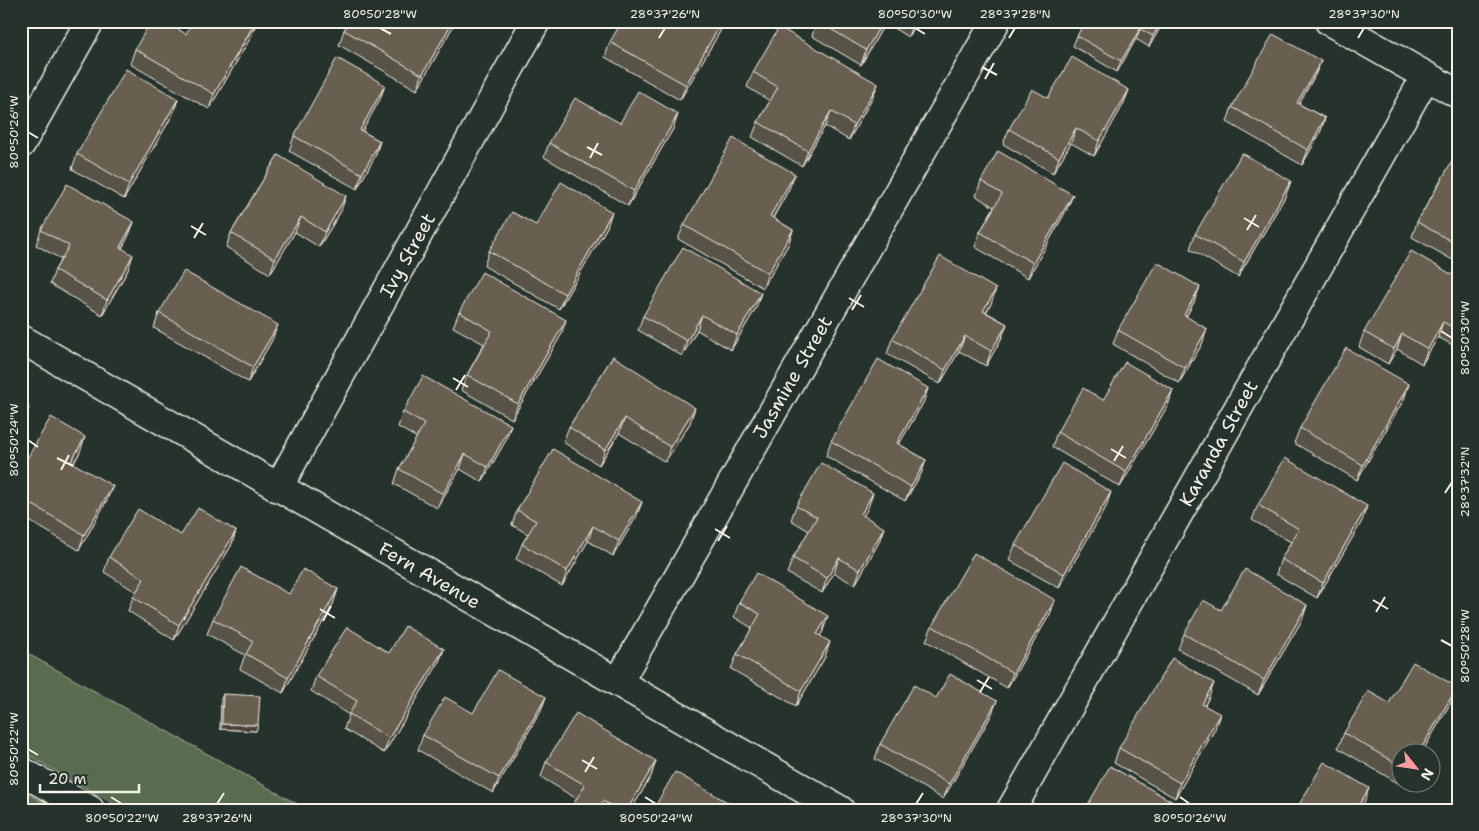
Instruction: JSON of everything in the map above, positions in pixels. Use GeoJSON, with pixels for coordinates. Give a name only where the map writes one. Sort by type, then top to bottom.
{"type":"FeatureCollection","features":[{"type":"Feature","properties":{"kind":"street"},"geometry":{"type":"LineString","coordinates":[[21,144],[90,21]]}},
{"type":"Feature","properties":{"kind":"street","name":"Ivy Street"},"geometry":{"type":"LineString","coordinates":[[278,488],[536,21]]}},
{"type":"Feature","properties":{"kind":"street","name":"Jasmine Street"},"geometry":{"type":"LineString","coordinates":[[619,681],[996,21]]}},
{"type":"Feature","properties":{"kind":"street"},"geometry":{"type":"LineString","coordinates":[[1329,21],[1458,94]]}},
{"type":"Feature","properties":{"kind":"street","name":"Karanda Street"},"geometry":{"type":"LineString","coordinates":[[1011,810],[1426,76]]}},
{"type":"Feature","properties":{"kind":"street","name":"Fern Avenue"},"geometry":{"type":"LineString","coordinates":[[21,339],[278,488],[619,681],[840,810]]}},
{"type":"Feature","properties":{"kind":"street"},"geometry":{"type":"LineString","coordinates":[[21,771],[90,810]]}},
{"type":"Feature","properties":{"kind":"green space"},"geometry":{"type":"Polygon","coordinates":[[[21,650],[308,810],[124,810],[21,751],[21,650]]]}},
{"type":"Feature","properties":{"kind":"green space"},"geometry":{"type":"Polygon","coordinates":[[[21,790],[56,810],[21,810],[21,790]]]}},
{"type":"Feature","properties":{"kind":"building"},"geometry":{"type":"Polygon","coordinates":[[[151,21],[165,21],[186,34],[193,21],[256,21],[214,94],[135,49],[151,21]]]}},
{"type":"Feature","properties":{"kind":"building"},"geometry":{"type":"Polygon","coordinates":[[[350,21],[453,21],[422,75],[344,30],[350,21]]]}},
{"type":"Feature","properties":{"kind":"building"},"geometry":{"type":"Polygon","coordinates":[[[622,21],[722,21],[686,85],[610,42],[622,21]]]}},
{"type":"Feature","properties":{"kind":"building"},"geometry":{"type":"Polygon","coordinates":[[[817,21],[883,21],[866,50],[817,21]]]}},
{"type":"Feature","properties":{"kind":"building"},"geometry":{"type":"Polygon","coordinates":[[[1085,21],[1162,21],[1153,36],[1140,29],[1121,61],[1077,36],[1085,21]]]}},
{"type":"Feature","properties":{"kind":"building"},"geometry":{"type":"Polygon","coordinates":[[[779,27],[878,84],[854,125],[831,111],[808,151],[758,122],[778,87],[753,72],[779,27]]]}},
{"type":"Feature","properties":{"kind":"building"},"geometry":{"type":"Polygon","coordinates":[[[1273,34],[1321,61],[1297,103],[1325,118],[1308,150],[1232,107],[1273,34]]]}},
{"type":"Feature","properties":{"kind":"building"},"geometry":{"type":"Polygon","coordinates":[[[1072,57],[1129,90],[1099,141],[1076,128],[1059,158],[1009,129],[1032,89],[1048,98],[1072,57]]]}},
{"type":"Feature","properties":{"kind":"building"},"geometry":{"type":"Polygon","coordinates":[[[337,58],[385,85],[360,130],[380,141],[362,174],[294,136],[337,58]]]}},
{"type":"Feature","properties":{"kind":"building"},"geometry":{"type":"Polygon","coordinates":[[[126,69],[178,99],[129,184],[77,154],[126,69]]]}},
{"type":"Feature","properties":{"kind":"building"},"geometry":{"type":"Polygon","coordinates":[[[638,91],[678,114],[634,191],[549,143],[575,98],[620,123],[638,91]]]}},
{"type":"Feature","properties":{"kind":"building"},"geometry":{"type":"Polygon","coordinates":[[[733,138],[795,174],[770,216],[793,230],[768,273],[684,225],[733,138]]]}},
{"type":"Feature","properties":{"kind":"building"},"geometry":{"type":"Polygon","coordinates":[[[998,151],[1073,195],[1033,263],[980,232],[1002,194],[981,181],[998,151]]]}},
{"type":"Feature","properties":{"kind":"building"},"geometry":{"type":"Polygon","coordinates":[[[1458,151],[1458,245],[1417,222],[1458,151]]]}},
{"type":"Feature","properties":{"kind":"building"},"geometry":{"type":"Polygon","coordinates":[[[1242,153],[1291,181],[1244,262],[1195,234],[1242,153]]]}},
{"type":"Feature","properties":{"kind":"building"},"geometry":{"type":"Polygon","coordinates":[[[278,155],[346,196],[325,232],[301,217],[275,259],[231,233],[278,155]]]}},
{"type":"Feature","properties":{"kind":"building"},"geometry":{"type":"Polygon","coordinates":[[[561,182],[612,212],[565,294],[489,251],[512,212],[536,225],[561,182]]]}},
{"type":"Feature","properties":{"kind":"building"},"geometry":{"type":"Polygon","coordinates":[[[67,184],[134,222],[120,247],[133,255],[107,300],[55,270],[69,246],[41,230],[67,184]]]}},
{"type":"Feature","properties":{"kind":"building"},"geometry":{"type":"Polygon","coordinates":[[[683,247],[761,293],[737,335],[702,315],[687,341],[643,316],[683,247]]]}},
{"type":"Feature","properties":{"kind":"building"},"geometry":{"type":"Polygon","coordinates":[[[1411,251],[1458,278],[1458,330],[1443,322],[1428,349],[1402,334],[1394,349],[1364,332],[1411,251]]]}},
{"type":"Feature","properties":{"kind":"building"},"geometry":{"type":"Polygon","coordinates":[[[940,256],[996,289],[983,311],[1007,324],[991,351],[965,336],[945,370],[892,339],[940,256]]]}},
{"type":"Feature","properties":{"kind":"building"},"geometry":{"type":"Polygon","coordinates":[[[1157,262],[1200,287],[1184,315],[1207,329],[1185,368],[1118,330],[1157,262]]]}},
{"type":"Feature","properties":{"kind":"building"},"geometry":{"type":"Polygon","coordinates":[[[184,271],[278,325],[253,367],[159,313],[184,271]]]}},
{"type":"Feature","properties":{"kind":"building"},"geometry":{"type":"Polygon","coordinates":[[[482,272],[566,320],[518,404],[467,375],[492,331],[459,312],[482,272]]]}},
{"type":"Feature","properties":{"kind":"building"},"geometry":{"type":"Polygon","coordinates":[[[1346,348],[1409,384],[1363,465],[1300,428],[1346,348]]]}},
{"type":"Feature","properties":{"kind":"building"},"geometry":{"type":"Polygon","coordinates":[[[613,356],[695,408],[670,447],[625,418],[605,450],[569,427],[613,356]]]}},
{"type":"Feature","properties":{"kind":"building"},"geometry":{"type":"Polygon","coordinates":[[[878,359],[928,388],[897,443],[926,460],[911,487],[831,441],[878,359]]]}},
{"type":"Feature","properties":{"kind":"building"},"geometry":{"type":"Polygon","coordinates":[[[1125,362],[1173,390],[1126,472],[1057,432],[1083,388],[1103,400],[1125,362]]]}},
{"type":"Feature","properties":{"kind":"building"},"geometry":{"type":"Polygon","coordinates":[[[423,376],[511,425],[488,467],[465,454],[443,494],[399,469],[424,424],[403,412],[423,376]]]}},
{"type":"Feature","properties":{"kind":"building"},"geometry":{"type":"Polygon","coordinates":[[[21,403],[29,408],[21,421],[21,403]]]}},
{"type":"Feature","properties":{"kind":"building"},"geometry":{"type":"Polygon","coordinates":[[[51,417],[85,437],[71,462],[113,486],[84,535],[21,498],[21,469],[51,417]]]}},
{"type":"Feature","properties":{"kind":"building"},"geometry":{"type":"Polygon","coordinates":[[[553,449],[642,502],[619,541],[593,526],[567,571],[522,544],[536,521],[517,510],[553,449]]]}},
{"type":"Feature","properties":{"kind":"building"},"geometry":{"type":"Polygon","coordinates":[[[1285,458],[1367,506],[1323,583],[1281,559],[1299,529],[1258,505],[1285,458]]]}},
{"type":"Feature","properties":{"kind":"building"},"geometry":{"type":"Polygon","coordinates":[[[821,463],[873,493],[861,514],[884,528],[860,570],[839,558],[827,578],[793,558],[817,517],[796,506],[821,463]]]}},
{"type":"Feature","properties":{"kind":"building"},"geometry":{"type":"Polygon","coordinates":[[[1062,463],[1111,492],[1064,574],[1015,545],[1062,463]]]}},
{"type":"Feature","properties":{"kind":"building"},"geometry":{"type":"Polygon","coordinates":[[[198,508],[236,531],[179,625],[133,597],[144,579],[109,557],[138,509],[181,535],[198,508]]]}},
{"type":"Feature","properties":{"kind":"building"},"geometry":{"type":"Polygon","coordinates":[[[974,553],[1055,600],[1013,673],[932,626],[974,553]]]}},
{"type":"Feature","properties":{"kind":"building"},"geometry":{"type":"Polygon","coordinates":[[[241,567],[289,594],[303,569],[338,589],[288,678],[246,654],[253,641],[213,619],[241,567]]]}},
{"type":"Feature","properties":{"kind":"building"},"geometry":{"type":"Polygon","coordinates":[[[1245,569],[1307,605],[1264,680],[1184,634],[1203,600],[1221,610],[1245,569]]]}},
{"type":"Feature","properties":{"kind":"building"},"geometry":{"type":"Polygon","coordinates":[[[756,573],[828,616],[817,634],[830,642],[801,691],[737,654],[760,614],[739,602],[756,573]]]}},
{"type":"Feature","properties":{"kind":"building"},"geometry":{"type":"Polygon","coordinates":[[[405,626],[444,649],[389,738],[349,714],[357,701],[316,676],[347,627],[389,653],[405,626]]]}},
{"type":"Feature","properties":{"kind":"building"},"geometry":{"type":"Polygon","coordinates":[[[1172,658],[1214,683],[1202,704],[1220,714],[1180,783],[1119,748],[1172,658]]]}},
{"type":"Feature","properties":{"kind":"building"},"geometry":{"type":"Polygon","coordinates":[[[1413,662],[1457,687],[1424,744],[1392,744],[1392,761],[1344,733],[1368,691],[1389,703],[1413,662]]]}},
{"type":"Feature","properties":{"kind":"building"},"geometry":{"type":"Polygon","coordinates":[[[498,670],[546,697],[499,778],[423,735],[445,697],[473,713],[498,670]]]}},
{"type":"Feature","properties":{"kind":"building"},"geometry":{"type":"Polygon","coordinates":[[[950,674],[997,701],[949,784],[880,744],[914,685],[936,698],[950,674]]]}},
{"type":"Feature","properties":{"kind":"building"},"geometry":{"type":"Polygon","coordinates":[[[223,694],[260,696],[258,725],[222,724],[223,694]]]}},
{"type":"Feature","properties":{"kind":"building"},"geometry":{"type":"Polygon","coordinates":[[[576,713],[656,761],[627,810],[618,810],[603,801],[598,810],[573,810],[571,808],[585,785],[546,762],[576,713]]]}},
{"type":"Feature","properties":{"kind":"building"},"geometry":{"type":"Polygon","coordinates":[[[1324,762],[1369,788],[1356,810],[1296,810],[1324,762]]]}},
{"type":"Feature","properties":{"kind":"building"},"geometry":{"type":"Polygon","coordinates":[[[1110,766],[1173,802],[1168,810],[1085,810],[1110,766]]]}},
{"type":"Feature","properties":{"kind":"building"},"geometry":{"type":"Polygon","coordinates":[[[675,772],[741,810],[653,810],[675,772]]]}}]}
